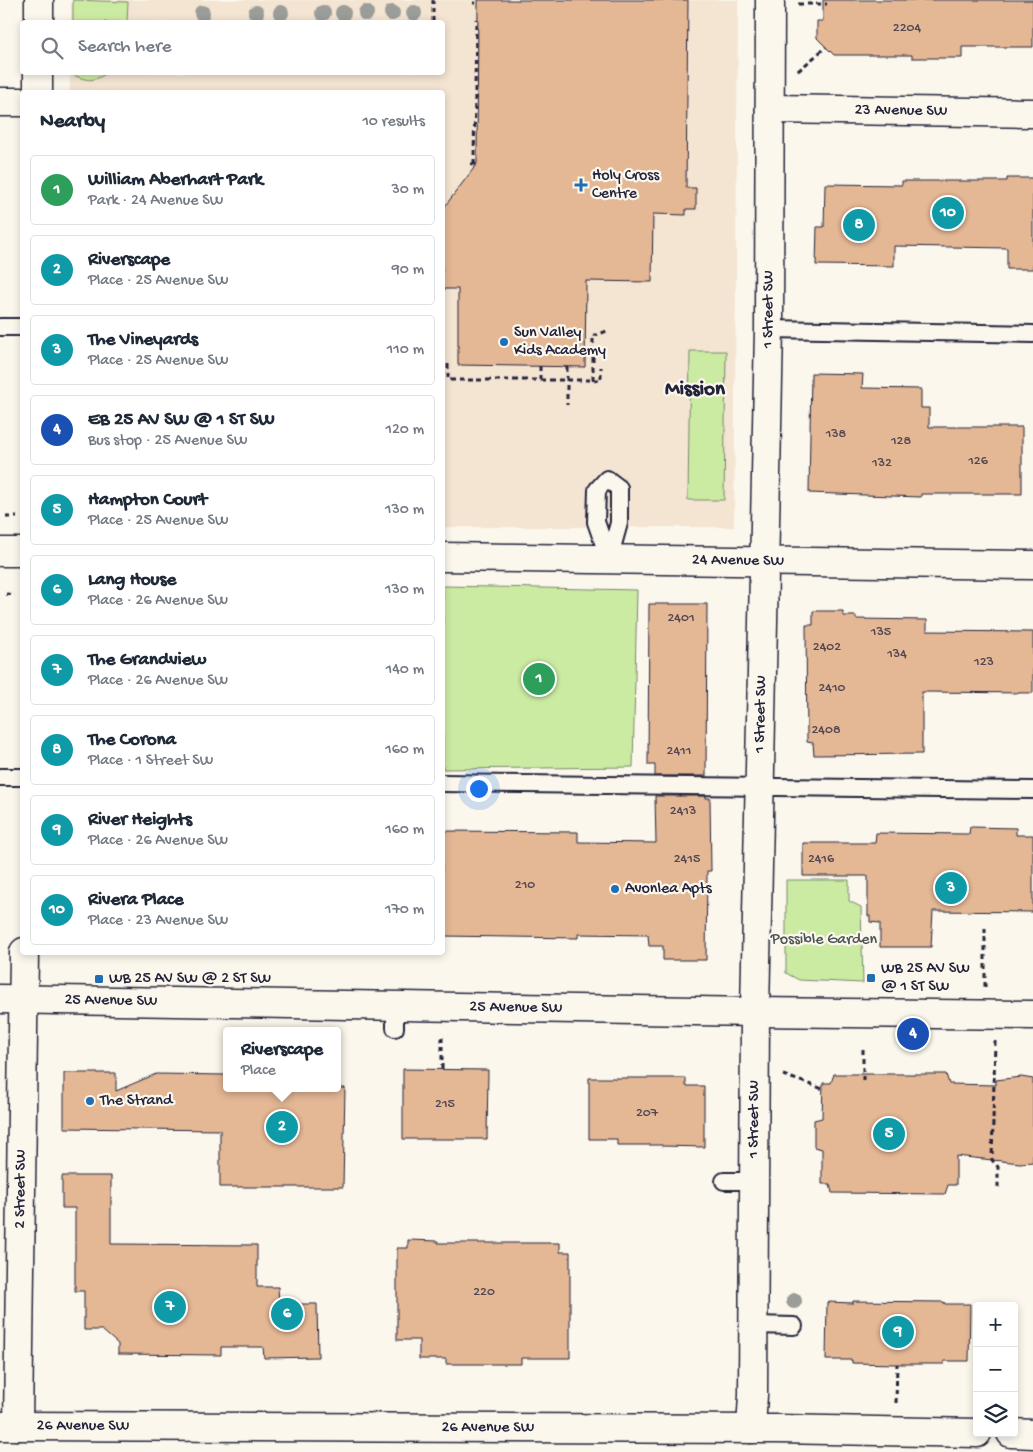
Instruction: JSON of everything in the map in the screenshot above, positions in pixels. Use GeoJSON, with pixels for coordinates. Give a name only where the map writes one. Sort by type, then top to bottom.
{"type":"FeatureCollection","features":[{"type":"Feature","properties":{"kind":"street"},"geometry":{"type":"LineString","coordinates":[[39,0],[39,20]]}},
{"type":"Feature","properties":{"kind":"street","name":"1 Street SW"},"geometry":{"type":"LineString","coordinates":[[751,1429],[754,1325],[755,1012],[770,328],[770,0]]}},
{"type":"Feature","properties":{"kind":"street"},"geometry":{"type":"LineString","coordinates":[[38,75],[38,90]]}},
{"type":"Feature","properties":{"kind":"street"},"geometry":{"type":"LineString","coordinates":[[0,102],[20,102]]}},
{"type":"Feature","properties":{"kind":"street","name":"23 Avenue SW"},"geometry":{"type":"LineString","coordinates":[[770,109],[1033,113]]}},
{"type":"Feature","properties":{"kind":"street"},"geometry":{"type":"LineString","coordinates":[[0,552],[20,552]]}},
{"type":"Feature","properties":{"kind":"street","name":"24 Avenue SW"},"geometry":{"type":"LineString","coordinates":[[445,557],[1033,564]]}},
{"type":"Feature","properties":{"kind":"street","name":"2 Street SW"},"geometry":{"type":"LineString","coordinates":[[9,1426],[12,999],[23,955]]}},
{"type":"Feature","properties":{"kind":"street","name":"25 Avenue SW"},"geometry":{"type":"LineString","coordinates":[[12,999],[395,1017],[755,1012],[1033,1015]]}},
{"type":"Feature","properties":{"kind":"street","name":"26 Avenue SW"},"geometry":{"type":"LineString","coordinates":[[9,1426],[751,1429],[973,1433]]}},
{"type":"Feature","properties":{"kind":"street"},"geometry":{"type":"LineString","coordinates":[[1018,1433],[1033,1434]]}},
{"type":"Feature","properties":{"kind":"lane"},"geometry":{"type":"LineString","coordinates":[[0,327],[20,327]]}},
{"type":"Feature","properties":{"kind":"lane"},"geometry":{"type":"LineString","coordinates":[[770,328],[1033,334]]}},
{"type":"Feature","properties":{"kind":"lane"},"geometry":{"type":"LineString","coordinates":[[0,777],[20,778]]}},
{"type":"Feature","properties":{"kind":"lane"},"geometry":{"type":"LineString","coordinates":[[445,783],[1033,790]]}},
{"type":"Feature","properties":{"kind":"lane"},"geometry":{"type":"LineString","coordinates":[[724,1180],[754,1181]]}},
{"type":"Feature","properties":{"kind":"lane"},"geometry":{"type":"LineString","coordinates":[[754,1325],[794,1326]]}},
{"type":"Feature","properties":{"kind":"path"},"geometry":{"type":"LineString","coordinates":[[433,20],[433,2],[439,3]]}},
{"type":"Feature","properties":{"kind":"path"},"geometry":{"type":"LineString","coordinates":[[802,4],[827,4]]}},
{"type":"Feature","properties":{"kind":"path"},"geometry":{"type":"LineString","coordinates":[[474,164],[476,19]]}},
{"type":"Feature","properties":{"kind":"path"},"geometry":{"type":"LineString","coordinates":[[792,77],[826,47]]}},
{"type":"Feature","properties":{"kind":"path"},"geometry":{"type":"LineString","coordinates":[[593,380],[593,335],[597,336],[609,330]]}},
{"type":"Feature","properties":{"kind":"path"},"geometry":{"type":"LineString","coordinates":[[448,364],[448,380],[601,380],[601,367]]}},
{"type":"Feature","properties":{"kind":"path"},"geometry":{"type":"LineString","coordinates":[[540,366],[540,380]]}},
{"type":"Feature","properties":{"kind":"path"},"geometry":{"type":"LineString","coordinates":[[567,367],[567,405]]}},
{"type":"Feature","properties":{"kind":"path"},"geometry":{"type":"LineString","coordinates":[[6,517],[17,517]]}},
{"type":"Feature","properties":{"kind":"path"},"geometry":{"type":"LineString","coordinates":[[6,594],[15,595]]}},
{"type":"Feature","properties":{"kind":"path"},"geometry":{"type":"LineString","coordinates":[[985,928],[985,988]]}},
{"type":"Feature","properties":{"kind":"path"},"geometry":{"type":"LineString","coordinates":[[442,1028],[442,1069]]}},
{"type":"Feature","properties":{"kind":"path"},"geometry":{"type":"LineString","coordinates":[[995,1035],[992,1160],[998,1167],[998,1191]]}},
{"type":"Feature","properties":{"kind":"path"},"geometry":{"type":"LineString","coordinates":[[863,1048],[863,1083]]}},
{"type":"Feature","properties":{"kind":"path"},"geometry":{"type":"LineString","coordinates":[[783,1075],[823,1089]]}},
{"type":"Feature","properties":{"kind":"path"},"geometry":{"type":"LineString","coordinates":[[896,1408],[898,1364]]}},
{"type":"Feature","properties":{"kind":"shaded area"},"geometry":{"type":"Polygon","coordinates":[[[71,0],[738,0],[734,527],[445,527],[445,90],[70,90],[70,75],[445,75],[445,20],[71,20],[71,0]]]}},
{"type":"Feature","properties":{"kind":"green space"},"geometry":{"type":"Polygon","coordinates":[[[73,0],[128,2],[127,20],[73,20],[73,0]]]}},
{"type":"Feature","properties":{"kind":"green space"},"geometry":{"type":"Polygon","coordinates":[[[73,75],[103,75],[90,80],[73,75]]]}},
{"type":"Feature","properties":{"kind":"green space"},"geometry":{"type":"Polygon","coordinates":[[[690,351],[726,351],[724,500],[688,500],[690,351]]]}},
{"type":"Feature","properties":{"kind":"green space"},"geometry":{"type":"Polygon","coordinates":[[[445,586],[637,590],[633,767],[445,769],[445,586]]]}},
{"type":"Feature","properties":{"kind":"green space","name":"Possible Garden"},"geometry":{"type":"Polygon","coordinates":[[[786,880],[849,880],[849,901],[861,907],[863,983],[799,980],[786,973],[786,880]]]}},
{"type":"Feature","properties":{"kind":"building","name":"Holy Cross Centre"},"geometry":{"type":"Polygon","coordinates":[[[478,0],[688,0],[686,188],[696,188],[696,209],[686,209],[686,215],[653,214],[652,282],[586,281],[585,367],[458,365],[458,289],[445,289],[445,206],[477,164],[478,0]]]}},
{"type":"Feature","properties":{"kind":"building"},"geometry":{"type":"Polygon","coordinates":[[[823,0],[1033,0],[1033,47],[962,47],[962,58],[912,58],[912,55],[834,55],[817,38],[817,21],[823,21],[823,0]]]}},
{"type":"Feature","properties":{"kind":"building"},"geometry":{"type":"Polygon","coordinates":[[[1007,178],[1033,178],[1033,269],[1007,269],[1007,248],[894,246],[894,266],[816,265],[817,227],[824,227],[825,184],[902,185],[902,181],[1007,181],[1007,178]]]}},
{"type":"Feature","properties":{"kind":"building"},"geometry":{"type":"Polygon","coordinates":[[[811,373],[863,374],[862,388],[921,389],[921,408],[929,408],[929,427],[1022,427],[1022,494],[921,494],[921,497],[809,493],[811,373]]]}},
{"type":"Feature","properties":{"kind":"building"},"geometry":{"type":"Polygon","coordinates":[[[649,604],[707,604],[706,776],[655,776],[655,765],[648,765],[649,604]]]}},
{"type":"Feature","properties":{"kind":"building"},"geometry":{"type":"Polygon","coordinates":[[[813,611],[843,611],[843,616],[856,616],[856,619],[927,620],[927,631],[1033,632],[1033,693],[922,692],[922,754],[814,755],[813,743],[807,742],[806,625],[813,625],[813,611]]]}},
{"type":"Feature","properties":{"kind":"building"},"geometry":{"type":"Polygon","coordinates":[[[655,796],[706,796],[706,798],[710,798],[711,871],[707,871],[706,960],[663,960],[663,946],[649,946],[648,935],[578,934],[578,938],[445,936],[445,831],[578,832],[578,842],[656,843],[655,796]]]}},
{"type":"Feature","properties":{"kind":"building"},"geometry":{"type":"Polygon","coordinates":[[[970,827],[1016,828],[1016,835],[1033,835],[1033,912],[933,911],[931,947],[880,947],[880,923],[870,922],[870,916],[868,916],[868,876],[803,876],[803,843],[875,843],[876,833],[969,834],[970,827]]]}},
{"type":"Feature","properties":{"kind":"building"},"geometry":{"type":"Polygon","coordinates":[[[403,1069],[488,1070],[487,1139],[403,1139],[403,1069]]]}},
{"type":"Feature","properties":{"kind":"building"},"geometry":{"type":"Polygon","coordinates":[[[64,1073],[116,1073],[116,1091],[156,1074],[223,1075],[223,1092],[341,1092],[341,1088],[345,1088],[343,1187],[220,1187],[220,1130],[64,1128],[64,1073]]]}},
{"type":"Feature","properties":{"kind":"building"},"geometry":{"type":"Polygon","coordinates":[[[834,1074],[946,1074],[949,1084],[996,1085],[996,1080],[1021,1077],[1033,1079],[1033,1162],[1020,1163],[956,1156],[956,1185],[948,1185],[945,1194],[832,1193],[830,1184],[822,1184],[822,1149],[814,1147],[814,1120],[822,1118],[823,1083],[831,1083],[834,1074]]]}},
{"type":"Feature","properties":{"kind":"building"},"geometry":{"type":"Polygon","coordinates":[[[589,1078],[686,1078],[686,1086],[704,1086],[704,1147],[617,1145],[617,1139],[589,1139],[589,1078]]]}},
{"type":"Feature","properties":{"kind":"building"},"geometry":{"type":"Polygon","coordinates":[[[62,1176],[111,1176],[111,1244],[257,1245],[257,1287],[278,1287],[279,1304],[317,1304],[318,1357],[264,1358],[263,1347],[221,1347],[221,1355],[118,1354],[118,1344],[102,1330],[84,1330],[84,1291],[75,1291],[75,1208],[62,1208],[62,1176]]]}},
{"type":"Feature","properties":{"kind":"building"},"geometry":{"type":"Polygon","coordinates":[[[408,1240],[438,1241],[438,1243],[560,1243],[560,1252],[570,1252],[570,1358],[521,1358],[521,1364],[446,1364],[446,1359],[419,1359],[419,1340],[397,1340],[397,1248],[408,1248],[408,1240]]]}},
{"type":"Feature","properties":{"kind":"building"},"geometry":{"type":"Polygon","coordinates":[[[853,1301],[970,1304],[969,1361],[944,1361],[944,1364],[897,1364],[852,1363],[852,1360],[826,1360],[827,1302],[853,1303],[853,1301]]]}},
{"type":"Feature","properties":{"kind":"place","name":"Holy Cross Centre"},"geometry":{"type":"Point","coordinates":[581,185]}},
{"type":"Feature","properties":{"kind":"place","name":"Rivera Place"},"geometry":{"type":"Point","coordinates":[948,213]}},
{"type":"Feature","properties":{"kind":"place","name":"The Corona"},"geometry":{"type":"Point","coordinates":[859,225]}},
{"type":"Feature","properties":{"kind":"place","name":"Sun Valley Kids Academy"},"geometry":{"type":"Point","coordinates":[504,342]}},
{"type":"Feature","properties":{"kind":"place","name":"William Aberhart Park"},"geometry":{"type":"Point","coordinates":[539,679]}},
{"type":"Feature","properties":{"kind":"place","name":"The Vineyards"},"geometry":{"type":"Point","coordinates":[951,888]}},
{"type":"Feature","properties":{"kind":"place","name":"Avonlea Apts"},"geometry":{"type":"Point","coordinates":[615,889]}},
{"type":"Feature","properties":{"kind":"place","name":"WB 25 AV SW @ 1 ST SW"},"geometry":{"type":"Point","coordinates":[871,978]}},
{"type":"Feature","properties":{"kind":"place","name":"WB 25 AV SW @ 2 ST SW"},"geometry":{"type":"Point","coordinates":[99,979]}},
{"type":"Feature","properties":{"kind":"place","name":"EB 25 AV SW @ 1 ST SW"},"geometry":{"type":"Point","coordinates":[913,1034]}},
{"type":"Feature","properties":{"kind":"place","name":"The Strand"},"geometry":{"type":"Point","coordinates":[90,1101]}},
{"type":"Feature","properties":{"kind":"place","name":"Riverscape"},"geometry":{"type":"Point","coordinates":[282,1127]}},
{"type":"Feature","properties":{"kind":"place","name":"Hampton Court"},"geometry":{"type":"Point","coordinates":[889,1134]}},
{"type":"Feature","properties":{"kind":"place","name":"The Grandview"},"geometry":{"type":"Point","coordinates":[170,1307]}},
{"type":"Feature","properties":{"kind":"place","name":"Lang House"},"geometry":{"type":"Point","coordinates":[287,1314]}},
{"type":"Feature","properties":{"kind":"place","name":"River Heights"},"geometry":{"type":"Point","coordinates":[898,1332]}},
{"type":"Feature","properties":{"kind":"district","name":"Mission"},"geometry":{"type":"Point","coordinates":[695,390]}}]}
